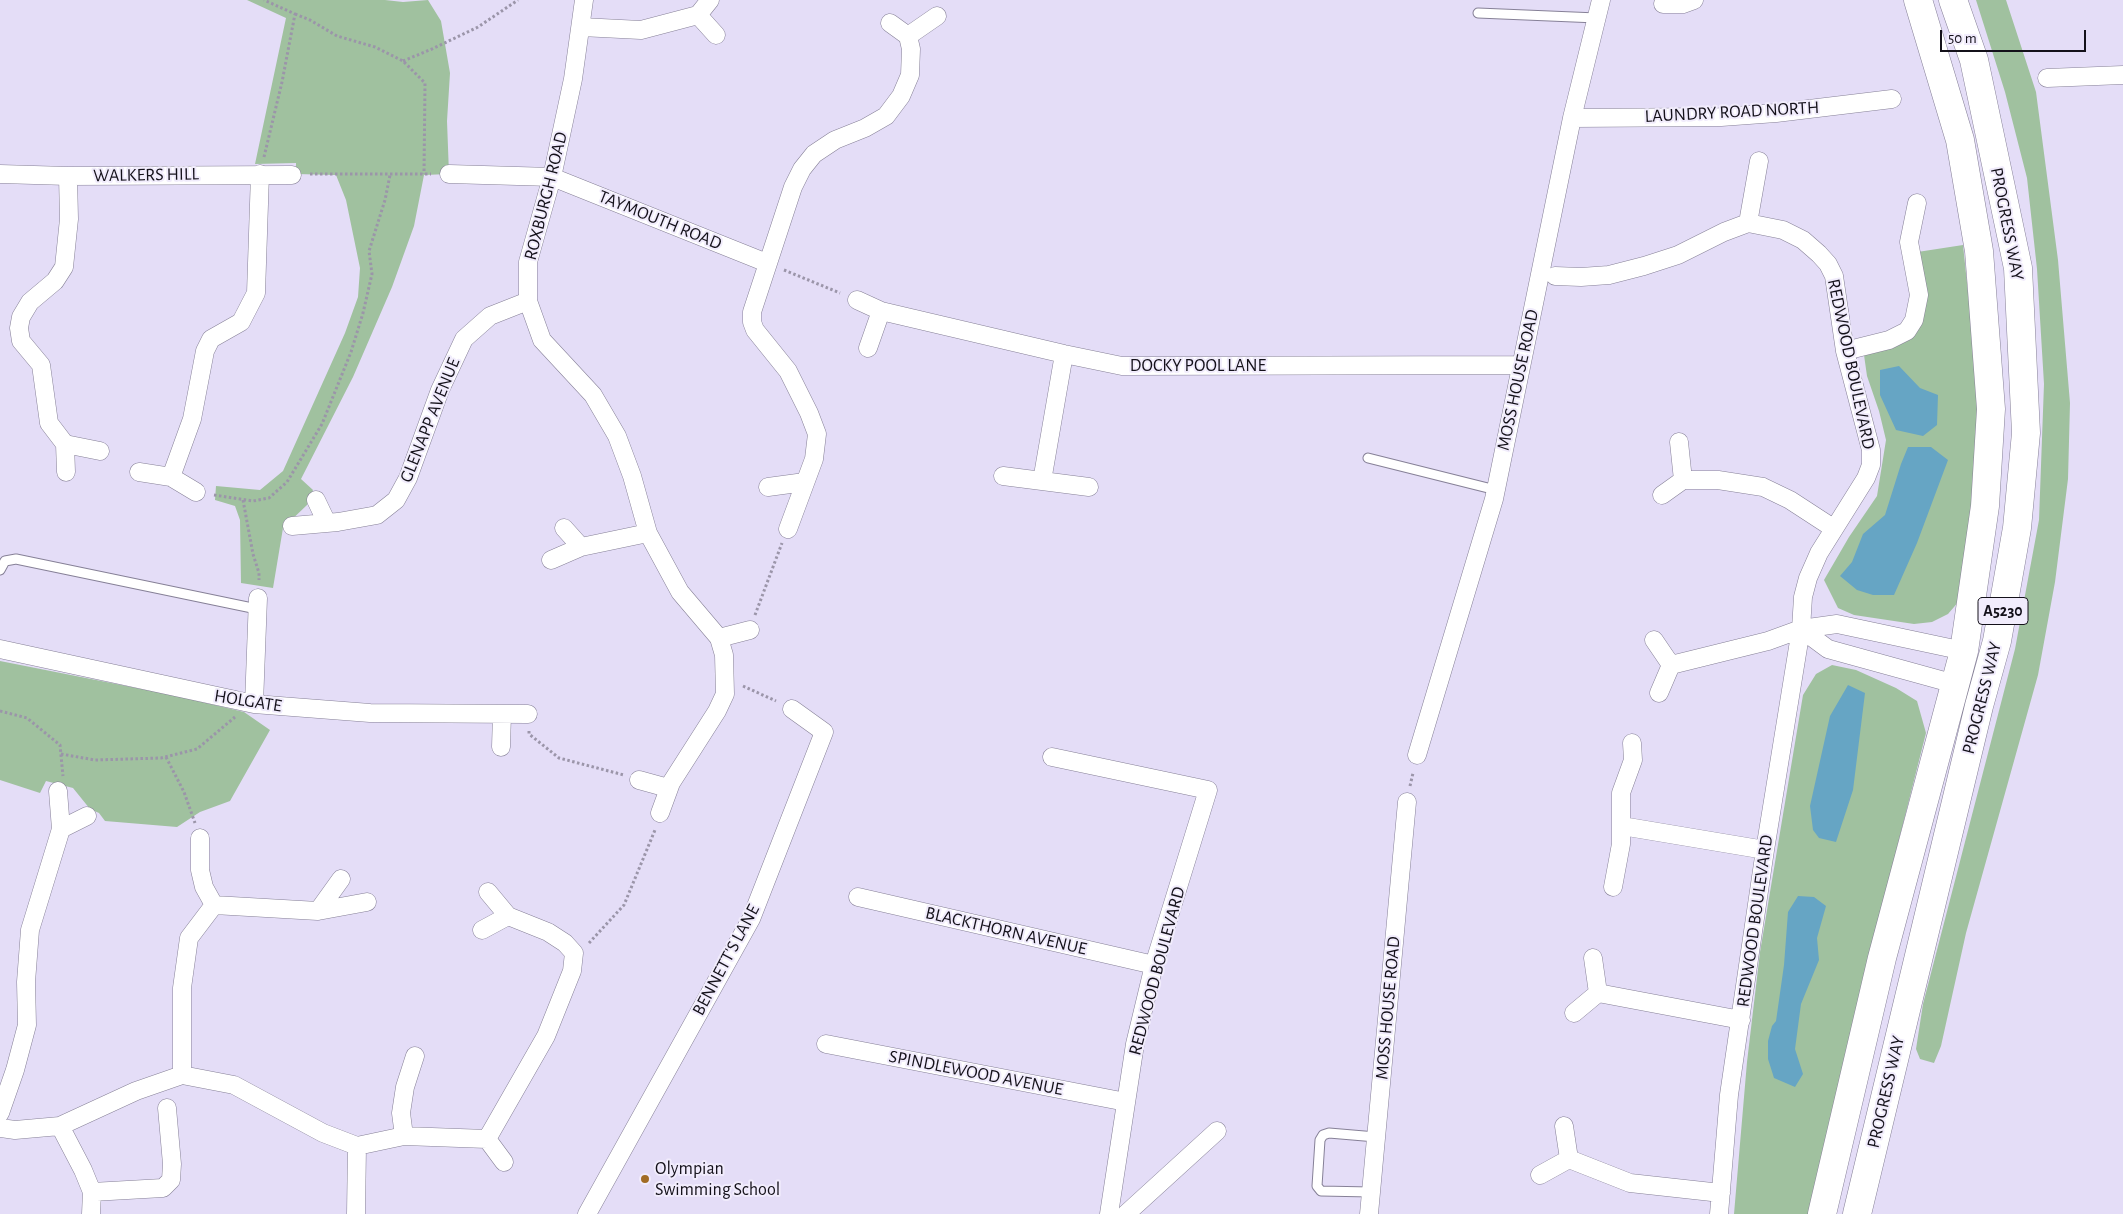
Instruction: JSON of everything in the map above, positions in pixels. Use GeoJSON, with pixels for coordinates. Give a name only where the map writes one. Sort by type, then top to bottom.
{"type":"FeatureCollection","features":[{"type":"Feature","properties":{"kind":"main road","name":"PROGRESS WAY"},"geometry":{"type":"LineString","coordinates":[[1822,1214],[1882,958],[1956,671],[1985,506],[1990,409],[1979,252],[1960,140],[1918,0]]}},
{"type":"Feature","properties":{"kind":"main road","name":"PROGRESS WAY"},"geometry":{"type":"LineString","coordinates":[[1856,1214],[2004,610],[2017,528],[2026,433],[2018,268],[1974,60],[1953,0]]}},
{"type":"Feature","properties":{"kind":"main road"},"geometry":{"type":"LineString","coordinates":[[1979,706],[1977,680],[1956,671],[1985,638],[2007,506],[2021,481]]}},
{"type":"Feature","properties":{"kind":"street"},"geometry":{"type":"LineString","coordinates":[[581,27],[632,31],[698,15],[710,0]]}},
{"type":"Feature","properties":{"kind":"street","name":"MOSS HOUSE ROAD"},"geometry":{"type":"LineString","coordinates":[[1417,755],[1496,490],[1572,118],[1601,0]]}},
{"type":"Feature","properties":{"kind":"street"},"geometry":{"type":"LineString","coordinates":[[1663,4],[1683,4],[1694,0]]}},
{"type":"Feature","properties":{"kind":"street","name":"ROXBURGH ROAD"},"geometry":{"type":"LineString","coordinates":[[578,1],[581,27],[573,79],[552,177],[528,262],[528,302],[542,340],[593,395],[617,436],[632,476],[648,533],[680,592],[718,638],[724,655],[724,694],[717,711],[668,788],[660,813]]}},
{"type":"Feature","properties":{"kind":"street"},"geometry":{"type":"LineString","coordinates":[[698,15],[716,35]]}},
{"type":"Feature","properties":{"kind":"street"},"geometry":{"type":"LineString","coordinates":[[908,36],[937,16]]}},
{"type":"Feature","properties":{"kind":"street"},"geometry":{"type":"LineString","coordinates":[[788,528],[816,449],[817,434],[809,413],[788,372],[755,330],[752,322],[755,300],[793,186],[802,169],[814,154],[835,140],[866,128],[895,106],[910,75],[912,58],[908,36],[890,23]]}},
{"type":"Feature","properties":{"kind":"street"},"geometry":{"type":"LineString","coordinates":[[2047,78],[2123,75]]}},
{"type":"Feature","properties":{"kind":"street","name":"LAUNDRY ROAD NORTH"},"geometry":{"type":"LineString","coordinates":[[1572,118],[1721,117],[1776,113],[1892,99]]}},
{"type":"Feature","properties":{"kind":"street"},"geometry":{"type":"LineString","coordinates":[[1555,276],[1609,275],[1644,266],[1678,255],[1724,232],[1748,223],[1760,161]]}},
{"type":"Feature","properties":{"kind":"street","name":"WALKERS HILL"},"geometry":{"type":"LineString","coordinates":[[0,174],[68,176],[292,174]]}},
{"type":"Feature","properties":{"kind":"street"},"geometry":{"type":"LineString","coordinates":[[171,477],[192,419],[205,351],[211,338],[240,322],[256,293],[260,174]]}},
{"type":"Feature","properties":{"kind":"street"},"geometry":{"type":"LineString","coordinates":[[449,174],[552,177]]}},
{"type":"Feature","properties":{"kind":"street"},"geometry":{"type":"LineString","coordinates":[[66,472],[65,444],[49,422],[41,365],[21,341],[18,328],[30,302],[55,281],[64,267],[69,219],[68,176]]}},
{"type":"Feature","properties":{"kind":"street","name":"TAYMOUTH ROAD"},"geometry":{"type":"LineString","coordinates":[[552,177],[767,263]]}},
{"type":"Feature","properties":{"kind":"street"},"geometry":{"type":"LineString","coordinates":[[1845,351],[1889,340],[1907,331],[1914,320],[1919,295],[1910,242],[1917,203]]}},
{"type":"Feature","properties":{"kind":"street","name":"REDWOOD BOULEVARD"},"geometry":{"type":"LineString","coordinates":[[1719,1214],[1729,1095],[1765,850],[1801,629],[1803,597],[1808,578],[1819,553],[1866,478],[1871,464],[1868,431],[1852,382],[1845,351],[1834,276],[1828,264],[1803,240],[1784,230],[1748,223]]}},
{"type":"Feature","properties":{"kind":"street","name":"DOCKY POOL LANE"},"geometry":{"type":"LineString","coordinates":[[857,300],[881,311],[1122,366],[1521,365]]}},
{"type":"Feature","properties":{"kind":"street","name":"GLENAPP AVENUE"},"geometry":{"type":"LineString","coordinates":[[292,526],[327,523],[377,515],[396,500],[408,478],[440,390],[464,339],[490,316],[528,302]]}},
{"type":"Feature","properties":{"kind":"street"},"geometry":{"type":"LineString","coordinates":[[868,348],[881,311]]}},
{"type":"Feature","properties":{"kind":"street"},"geometry":{"type":"LineString","coordinates":[[1042,481],[1064,354]]}},
{"type":"Feature","properties":{"kind":"street"},"geometry":{"type":"LineString","coordinates":[[1679,442],[1683,480]]}},
{"type":"Feature","properties":{"kind":"street"},"geometry":{"type":"LineString","coordinates":[[65,444],[100,451]]}},
{"type":"Feature","properties":{"kind":"street"},"geometry":{"type":"LineString","coordinates":[[139,472],[171,477],[196,492]]}},
{"type":"Feature","properties":{"kind":"street"},"geometry":{"type":"LineString","coordinates":[[1003,476],[1089,487]]}},
{"type":"Feature","properties":{"kind":"street"},"geometry":{"type":"LineString","coordinates":[[1662,495],[1683,480],[1718,480],[1763,487],[1790,500],[1834,528]]}},
{"type":"Feature","properties":{"kind":"street"},"geometry":{"type":"LineString","coordinates":[[768,487],[805,482]]}},
{"type":"Feature","properties":{"kind":"street"},"geometry":{"type":"LineString","coordinates":[[316,500],[327,523]]}},
{"type":"Feature","properties":{"kind":"street"},"geometry":{"type":"LineString","coordinates":[[564,528],[581,547]]}},
{"type":"Feature","properties":{"kind":"street"},"geometry":{"type":"LineString","coordinates":[[551,560],[581,547],[648,533]]}},
{"type":"Feature","properties":{"kind":"street"},"geometry":{"type":"LineString","coordinates":[[251,704],[258,604]]}},
{"type":"Feature","properties":{"kind":"street"},"geometry":{"type":"LineString","coordinates":[[1671,665],[1768,641],[1801,629],[1837,624],[1956,671]]}},
{"type":"Feature","properties":{"kind":"street"},"geometry":{"type":"LineString","coordinates":[[1801,629],[1828,649],[1956,671]]}},
{"type":"Feature","properties":{"kind":"street"},"geometry":{"type":"LineString","coordinates":[[718,638],[750,630]]}},
{"type":"Feature","properties":{"kind":"street"},"geometry":{"type":"LineString","coordinates":[[1654,640],[1671,665]]}},
{"type":"Feature","properties":{"kind":"street","name":"HOLGATE"},"geometry":{"type":"LineString","coordinates":[[0,649],[251,704],[370,713],[528,714]]}},
{"type":"Feature","properties":{"kind":"street"},"geometry":{"type":"LineString","coordinates":[[1659,693],[1671,665]]}},
{"type":"Feature","properties":{"kind":"street","name":"BENNETT'S LANE"},"geometry":{"type":"LineString","coordinates":[[587,1214],[750,919],[824,732],[792,708]]}},
{"type":"Feature","properties":{"kind":"street"},"geometry":{"type":"LineString","coordinates":[[502,714],[502,747]]}},
{"type":"Feature","properties":{"kind":"street"},"geometry":{"type":"LineString","coordinates":[[1612,887],[1618,863],[1622,826],[1621,793],[1633,760],[1632,743]]}},
{"type":"Feature","properties":{"kind":"street","name":"REDWOOD BOULEVARD"},"geometry":{"type":"LineString","coordinates":[[1052,756],[1208,790],[1154,965],[1135,1044],[1109,1214]]}},
{"type":"Feature","properties":{"kind":"street"},"geometry":{"type":"LineString","coordinates":[[639,780],[668,788]]}},
{"type":"Feature","properties":{"kind":"street"},"geometry":{"type":"LineString","coordinates":[[0,1113],[15,1070],[27,1025],[26,982],[30,930],[61,829],[58,791]]}},
{"type":"Feature","properties":{"kind":"street","name":"MOSS HOUSE ROAD"},"geometry":{"type":"LineString","coordinates":[[1369,1214],[1407,802]]}},
{"type":"Feature","properties":{"kind":"street"},"geometry":{"type":"LineString","coordinates":[[61,829],[87,816]]}},
{"type":"Feature","properties":{"kind":"street"},"geometry":{"type":"LineString","coordinates":[[1622,826],[1765,850]]}},
{"type":"Feature","properties":{"kind":"street"},"geometry":{"type":"LineString","coordinates":[[200,838],[200,870],[204,887],[214,905]]}},
{"type":"Feature","properties":{"kind":"street"},"geometry":{"type":"LineString","coordinates":[[318,911],[341,879]]}},
{"type":"Feature","properties":{"kind":"street"},"geometry":{"type":"LineString","coordinates":[[487,1139],[546,1036],[572,971],[574,954],[565,943],[548,932],[508,916],[488,892]]}},
{"type":"Feature","properties":{"kind":"street","name":"BLACKTHORN AVENUE"},"geometry":{"type":"LineString","coordinates":[[858,897],[1154,965]]}},
{"type":"Feature","properties":{"kind":"street"},"geometry":{"type":"LineString","coordinates":[[214,905],[318,911],[368,902]]}},
{"type":"Feature","properties":{"kind":"street"},"geometry":{"type":"LineString","coordinates":[[182,1075],[182,988],[189,938],[214,905]]}},
{"type":"Feature","properties":{"kind":"street"},"geometry":{"type":"LineString","coordinates":[[482,930],[508,916]]}},
{"type":"Feature","properties":{"kind":"street"},"geometry":{"type":"LineString","coordinates":[[1593,958],[1598,993]]}},
{"type":"Feature","properties":{"kind":"street"},"geometry":{"type":"LineString","coordinates":[[1598,993],[1741,1020]]}},
{"type":"Feature","properties":{"kind":"street"},"geometry":{"type":"LineString","coordinates":[[1574,1014],[1598,993]]}},
{"type":"Feature","properties":{"kind":"street","name":"SPINDLEWOOD AVENUE"},"geometry":{"type":"LineString","coordinates":[[826,1044],[1126,1102]]}},
{"type":"Feature","properties":{"kind":"street"},"geometry":{"type":"LineString","coordinates":[[404,1136],[401,1114],[405,1087],[415,1056]]}},
{"type":"Feature","properties":{"kind":"street"},"geometry":{"type":"LineString","coordinates":[[0,1128],[15,1130],[60,1126],[136,1091],[182,1075],[234,1085],[323,1134],[357,1146],[404,1136],[487,1139]]}},
{"type":"Feature","properties":{"kind":"street"},"geometry":{"type":"LineString","coordinates":[[92,1192],[163,1188],[171,1180],[172,1164],[167,1108]]}},
{"type":"Feature","properties":{"kind":"street"},"geometry":{"type":"LineString","coordinates":[[60,1126],[84,1170],[92,1192],[91,1214]]}},
{"type":"Feature","properties":{"kind":"street"},"geometry":{"type":"LineString","coordinates":[[1564,1126],[1569,1158]]}},
{"type":"Feature","properties":{"kind":"street"},"geometry":{"type":"LineString","coordinates":[[1126,1214],[1217,1131]]}},
{"type":"Feature","properties":{"kind":"street"},"geometry":{"type":"LineString","coordinates":[[487,1139],[504,1162]]}},
{"type":"Feature","properties":{"kind":"street"},"geometry":{"type":"LineString","coordinates":[[356,1214],[357,1146]]}},
{"type":"Feature","properties":{"kind":"street"},"geometry":{"type":"LineString","coordinates":[[1569,1158],[1630,1183],[1721,1193]]}},
{"type":"Feature","properties":{"kind":"street"},"geometry":{"type":"LineString","coordinates":[[1540,1175],[1569,1158]]}},
{"type":"Feature","properties":{"kind":"lane"},"geometry":{"type":"LineString","coordinates":[[1478,13],[1597,18]]}},
{"type":"Feature","properties":{"kind":"lane"},"geometry":{"type":"LineString","coordinates":[[1368,458],[1496,490]]}},
{"type":"Feature","properties":{"kind":"lane"},"geometry":{"type":"LineString","coordinates":[[0,570],[5,561],[16,559],[258,604]]}},
{"type":"Feature","properties":{"kind":"lane"},"geometry":{"type":"LineString","coordinates":[[1371,1192],[1321,1191],[1316,1186],[1320,1140],[1323,1135],[1329,1133],[1376,1137]]}},
{"type":"Feature","properties":{"kind":"path"},"geometry":{"type":"LineString","coordinates":[[264,0],[310,20],[337,36],[375,47],[403,60],[425,83],[424,174]]}},
{"type":"Feature","properties":{"kind":"path"},"geometry":{"type":"LineString","coordinates":[[403,60],[432,49],[478,27],[518,0]]}},
{"type":"Feature","properties":{"kind":"path"},"geometry":{"type":"LineString","coordinates":[[260,174],[282,82],[295,14]]}},
{"type":"Feature","properties":{"kind":"path"},"geometry":{"type":"LineString","coordinates":[[292,174],[449,174]]}},
{"type":"Feature","properties":{"kind":"path"},"geometry":{"type":"LineString","coordinates":[[196,492],[253,501],[269,498],[287,482],[322,424],[351,352],[372,274],[368,251],[385,200],[390,174]]}},
{"type":"Feature","properties":{"kind":"path"},"geometry":{"type":"LineString","coordinates":[[767,263],[857,300]]}},
{"type":"Feature","properties":{"kind":"path"},"geometry":{"type":"LineString","coordinates":[[243,500],[253,554],[259,574],[258,604]]}},
{"type":"Feature","properties":{"kind":"path"},"geometry":{"type":"LineString","coordinates":[[750,630],[788,528]]}},
{"type":"Feature","properties":{"kind":"path"},"geometry":{"type":"LineString","coordinates":[[724,678],[792,708]]}},
{"type":"Feature","properties":{"kind":"path"},"geometry":{"type":"LineString","coordinates":[[61,754],[95,760],[166,757],[197,749],[251,704]]}},
{"type":"Feature","properties":{"kind":"path"},"geometry":{"type":"LineString","coordinates":[[0,711],[27,718],[60,745],[64,773],[58,791]]}},
{"type":"Feature","properties":{"kind":"path"},"geometry":{"type":"LineString","coordinates":[[528,714],[529,734],[559,758],[639,780]]}},
{"type":"Feature","properties":{"kind":"path"},"geometry":{"type":"LineString","coordinates":[[1407,802],[1417,755]]}},
{"type":"Feature","properties":{"kind":"path"},"geometry":{"type":"LineString","coordinates":[[166,757],[184,792],[200,838]]}},
{"type":"Feature","properties":{"kind":"path"},"geometry":{"type":"LineString","coordinates":[[574,954],[590,943],[624,905],[660,813]]}},
{"type":"Feature","properties":{"kind":"green space"},"geometry":{"type":"Polygon","coordinates":[[[247,0],[385,0],[403,2],[428,0],[441,21],[450,73],[447,121],[449,174],[424,175],[414,226],[392,287],[353,377],[301,479],[313,490],[307,505],[283,528],[273,588],[241,583],[240,520],[235,506],[215,500],[216,486],[260,490],[283,471],[345,333],[358,297],[360,268],[346,200],[336,175],[296,174],[296,163],[255,164],[286,18],[247,0]]]}},
{"type":"Feature","properties":{"kind":"green space"},"geometry":{"type":"Polygon","coordinates":[[[1976,0],[2006,0],[2036,92],[2058,260],[2070,403],[2068,479],[2055,582],[2038,675],[1966,933],[1941,1046],[1934,1063],[1920,1059],[1916,1049],[1923,1004],[2015,649],[2039,520],[2044,384],[2037,269],[2027,178],[2005,92],[1976,0]]]}},
{"type":"Feature","properties":{"kind":"green space"},"geometry":{"type":"Polygon","coordinates":[[[1963,245],[1977,377],[1977,418],[1974,485],[1960,600],[1948,614],[1932,622],[1914,624],[1854,615],[1838,608],[1824,580],[1849,537],[1877,496],[1886,440],[1879,411],[1867,376],[1863,348],[1914,320],[1911,253],[1963,245]]]}},
{"type":"Feature","properties":{"kind":"green space"},"geometry":{"type":"Polygon","coordinates":[[[0,661],[177,696],[244,712],[270,730],[230,801],[200,812],[177,827],[105,821],[99,813],[90,809],[73,788],[46,781],[40,793],[0,780],[0,661]]]}},
{"type":"Feature","properties":{"kind":"green space"},"geometry":{"type":"Polygon","coordinates":[[[1832,665],[1856,670],[1896,688],[1917,701],[1926,733],[1886,891],[1811,1214],[1734,1214],[1747,1062],[1760,952],[1803,695],[1816,674],[1832,665]]]}},
{"type":"Feature","properties":{"kind":"water"},"geometry":{"type":"Polygon","coordinates":[[[1899,366],[1920,388],[1938,395],[1937,425],[1923,436],[1896,430],[1880,395],[1880,370],[1899,366]]]}},
{"type":"Feature","properties":{"kind":"water"},"geometry":{"type":"Polygon","coordinates":[[[1908,447],[1931,447],[1948,460],[1917,543],[1894,595],[1873,595],[1857,590],[1840,576],[1852,562],[1863,534],[1885,515],[1908,447]]]}},
{"type":"Feature","properties":{"kind":"water"},"geometry":{"type":"Polygon","coordinates":[[[1848,685],[1865,693],[1853,790],[1836,842],[1819,838],[1813,830],[1810,806],[1830,716],[1848,685]]]}},
{"type":"Feature","properties":{"kind":"water"},"geometry":{"type":"Polygon","coordinates":[[[1798,896],[1814,897],[1826,906],[1817,938],[1819,960],[1801,1004],[1795,1049],[1803,1074],[1795,1087],[1774,1078],[1768,1059],[1768,1041],[1772,1026],[1776,1021],[1784,965],[1788,912],[1798,896]]]}},
{"type":"Feature","properties":{"kind":"place","name":"Olympian Swimming School"},"geometry":{"type":"Point","coordinates":[645,1179]}}]}
